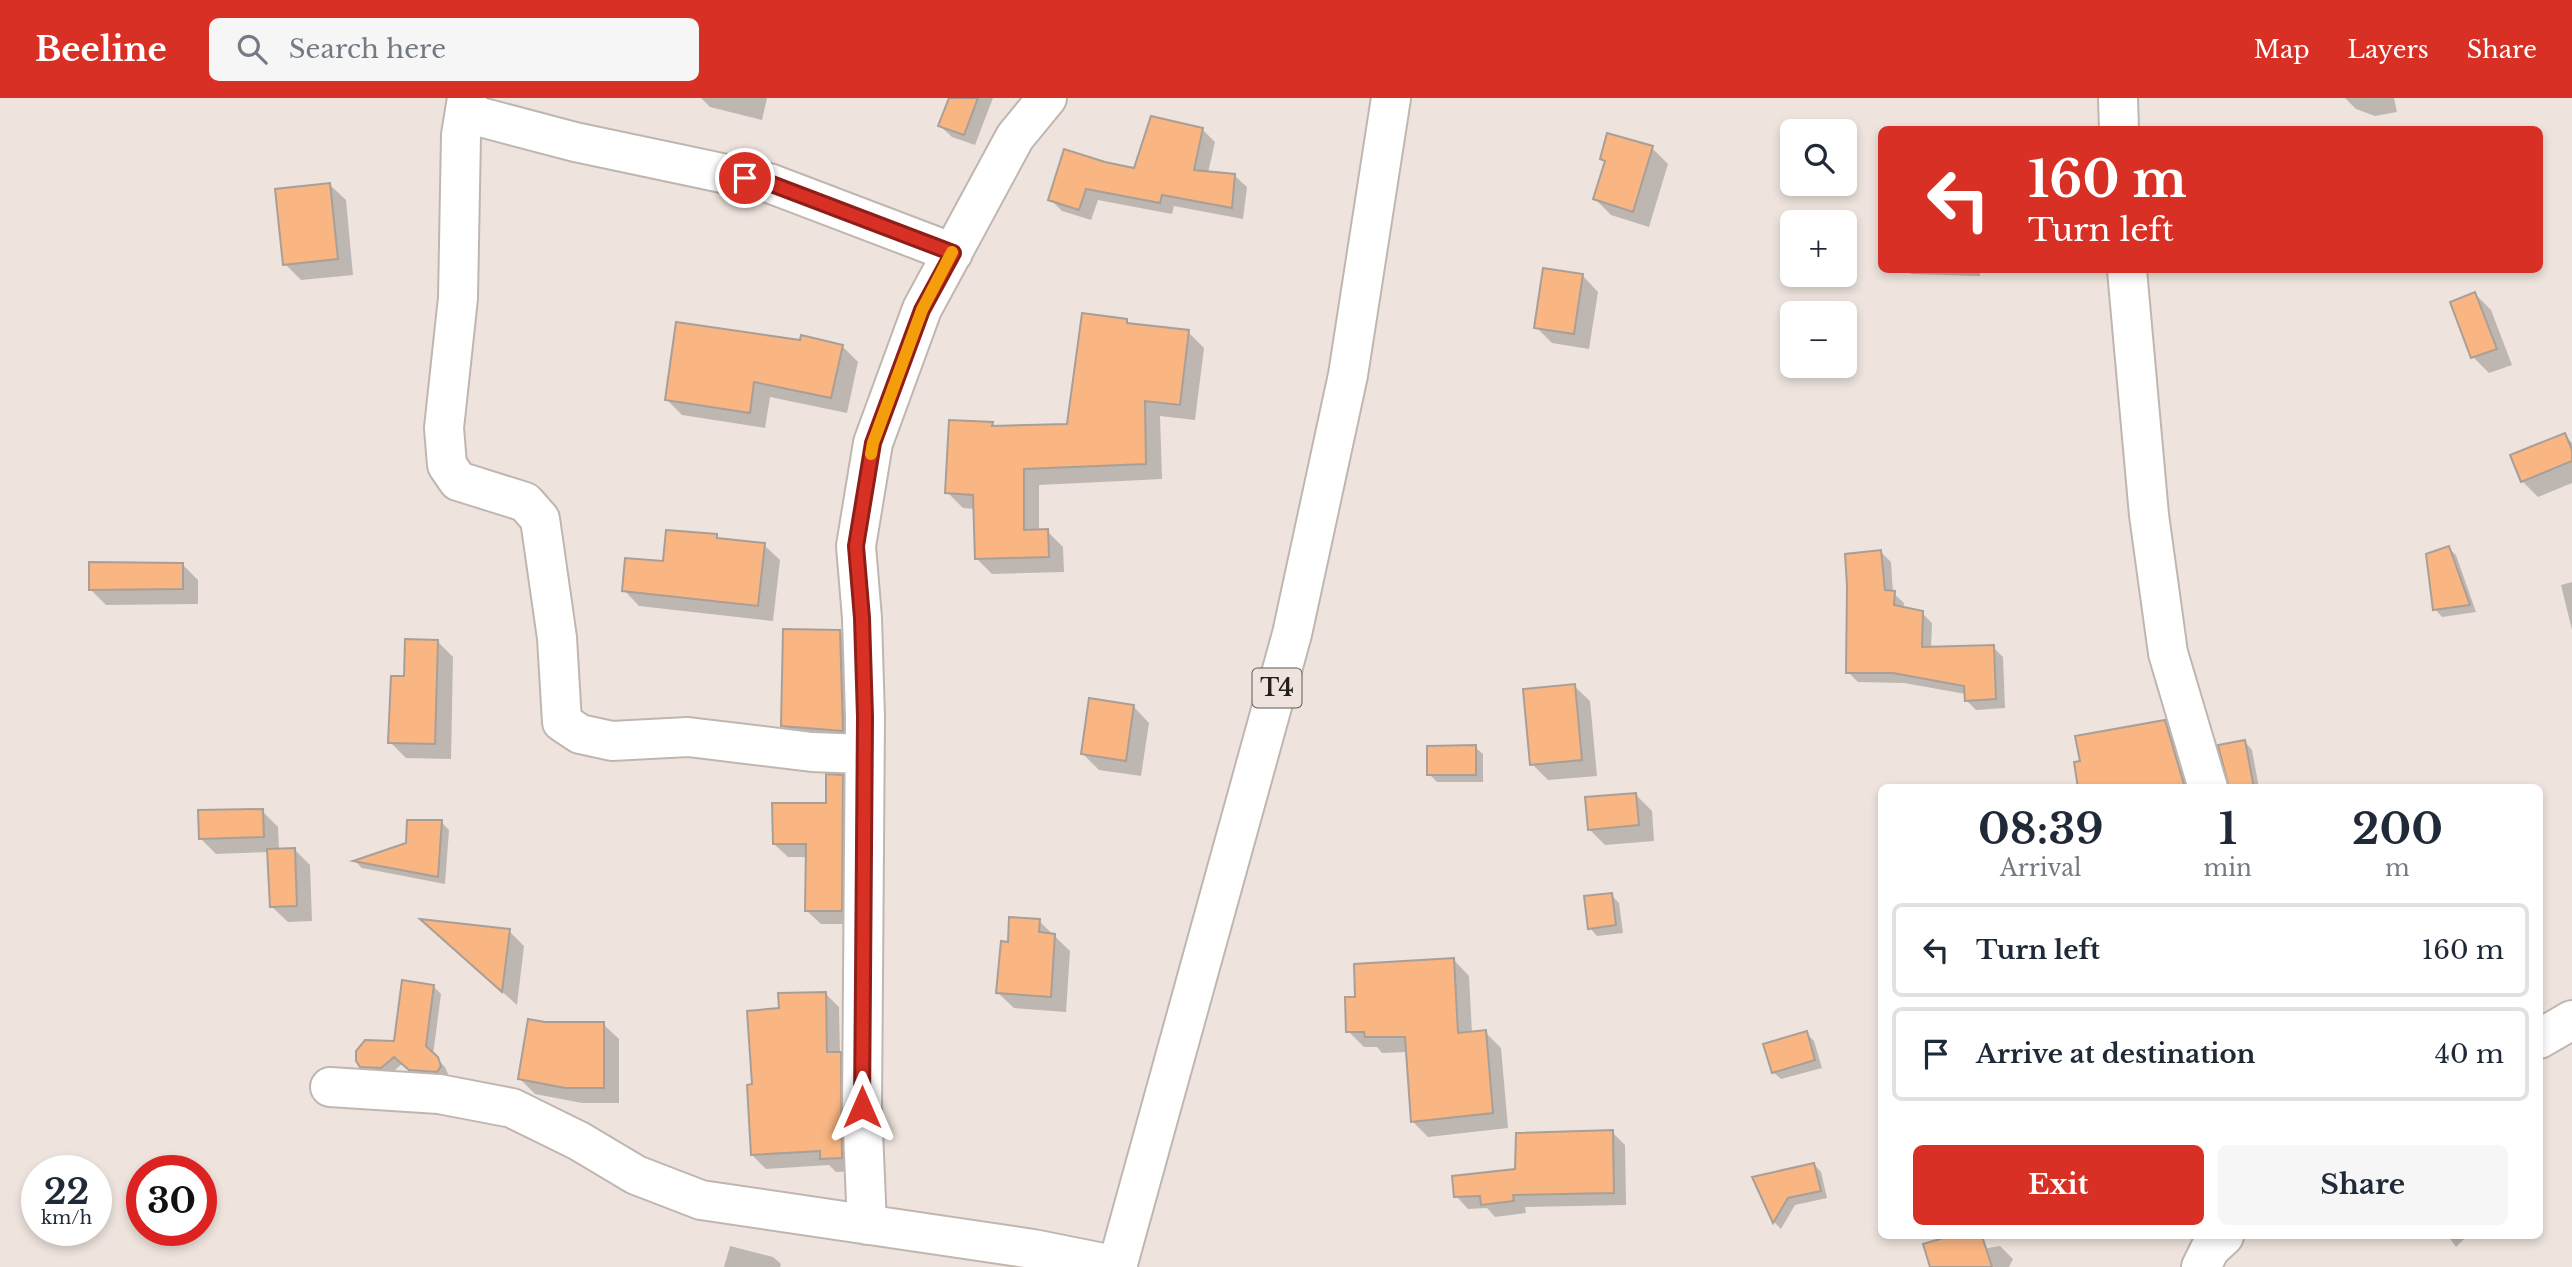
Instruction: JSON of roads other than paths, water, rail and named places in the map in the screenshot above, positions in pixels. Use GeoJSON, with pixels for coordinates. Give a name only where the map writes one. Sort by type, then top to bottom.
{"type":"FeatureCollection","features":[{"type":"Feature","properties":{"kind":"main road"},"geometry":{"type":"LineString","coordinates":[[867,1225],[862,1107],[865,717],[862,618],[856,546],[873,443],[922,310],[1015,137],[1048,98]]}},
{"type":"Feature","properties":{"kind":"main road","name":"T4"},"geometry":{"type":"LineString","coordinates":[[1118,1267],[1292,634],[1348,375],[1391,98]]}},
{"type":"Feature","properties":{"kind":"main road"},"geometry":{"type":"LineString","coordinates":[[2118,98],[2119,126]]}},
{"type":"Feature","properties":{"kind":"main road"},"geometry":{"type":"LineString","coordinates":[[863,754],[812,752],[688,737],[612,741],[580,734],[562,722],[557,638],[540,519],[525,502],[458,481],[447,465],[444,428],[458,299],[461,135],[466,105],[575,142],[769,183],[953,253]]}},
{"type":"Feature","properties":{"kind":"main road"},"geometry":{"type":"LineString","coordinates":[[2127,273],[2149,516],[2168,653],[2207,784]]}},
{"type":"Feature","properties":{"kind":"main road"},"geometry":{"type":"LineString","coordinates":[[2543,1037],[2572,1020]]}},
{"type":"Feature","properties":{"kind":"main road"},"geometry":{"type":"LineString","coordinates":[[330,1087],[439,1094],[512,1108],[579,1141],[636,1175],[701,1200],[1033,1249],[1118,1267]]}},
{"type":"Feature","properties":{"kind":"main road"},"geometry":{"type":"LineString","coordinates":[[2201,1267],[2210,1249],[2221,1239]]}}]}
